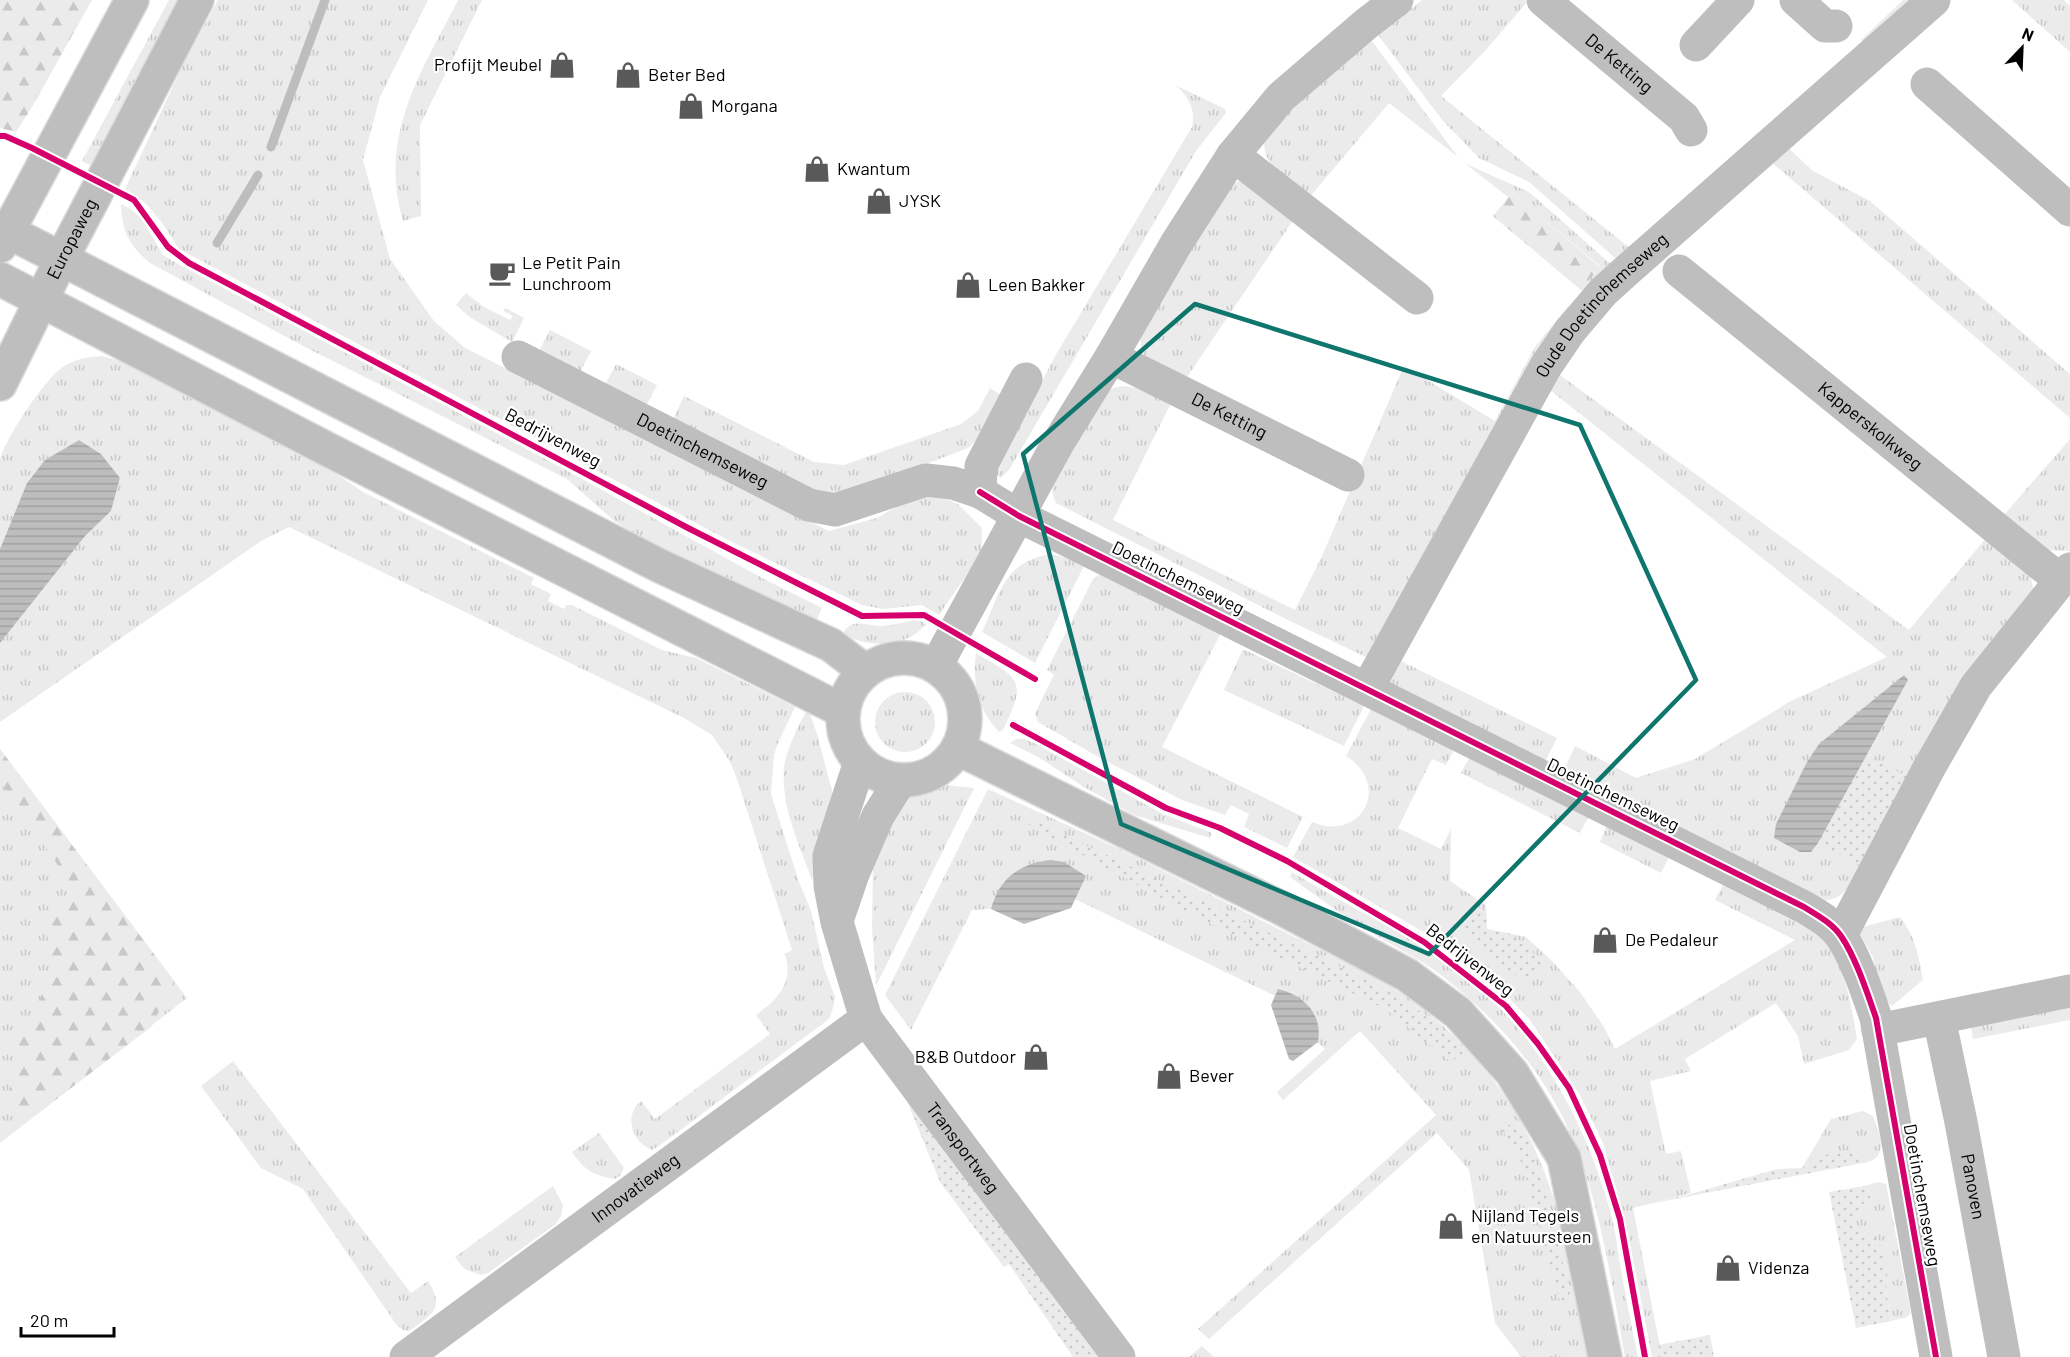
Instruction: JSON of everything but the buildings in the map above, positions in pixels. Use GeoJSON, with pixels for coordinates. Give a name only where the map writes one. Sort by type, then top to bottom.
{"type":"FeatureCollection","features":[{"type":"Feature","properties":{"kind":"street"},"geometry":{"type":"LineString","coordinates":[[132,0],[2,235],[62,258],[660,566],[831,645],[865,671]]}},
{"type":"Feature","properties":{"kind":"street","name":"Europaweg"},"geometry":{"type":"LineString","coordinates":[[0,384],[62,258],[197,0]]}},
{"type":"Feature","properties":{"kind":"street","name":"De Ketting"},"geometry":{"type":"LineString","coordinates":[[1544,0],[1684,118],[1691,130]]}},
{"type":"Feature","properties":{"kind":"street"},"geometry":{"type":"LineString","coordinates":[[1696,45],[1738,0]]}},
{"type":"Feature","properties":{"kind":"street"},"geometry":{"type":"LineString","coordinates":[[1796,0],[1825,26],[1836,26]]}},
{"type":"Feature","properties":{"kind":"street","name":"Oude Doetinchemseweg"},"geometry":{"type":"LineString","coordinates":[[1367,689],[1469,502],[1546,366],[1569,332],[1603,292],[1624,272],[1934,0]]}},
{"type":"Feature","properties":{"kind":"street"},"geometry":{"type":"LineString","coordinates":[[936,666],[1058,443],[1176,244],[1233,155],[1281,97],[1383,4]]}},
{"type":"Feature","properties":{"kind":"street"},"geometry":{"type":"LineString","coordinates":[[1927,84],[2070,210]]}},
{"type":"Feature","properties":{"kind":"street"},"geometry":{"type":"LineString","coordinates":[[1233,155],[1417,298]]}},
{"type":"Feature","properties":{"kind":"street","name":"Kapperskolkweg"},"geometry":{"type":"LineString","coordinates":[[1679,271],[2065,575],[1976,686],[1929,768],[1841,935]]}},
{"type":"Feature","properties":{"kind":"street"},"geometry":{"type":"LineString","coordinates":[[0,279],[843,711]]}},
{"type":"Feature","properties":{"kind":"street","name":"Doetinchemseweg"},"geometry":{"type":"LineString","coordinates":[[518,357],[808,505],[835,510],[964,466],[983,452],[997,436]]}},
{"type":"Feature","properties":{"kind":"street","name":"De Ketting"},"geometry":{"type":"LineString","coordinates":[[1111,357],[1348,475]]}},
{"type":"Feature","properties":{"kind":"street","name":"Doetinchemseweg"},"geometry":{"type":"LineString","coordinates":[[980,492],[981,466],[1026,379]]}},
{"type":"Feature","properties":{"kind":"street","name":"Doetinchemseweg"},"geometry":{"type":"LineString","coordinates":[[926,480],[953,483],[980,492],[1019,516],[1824,919],[1841,935],[1863,981],[1876,1018],[1936,1357]]}},
{"type":"Feature","properties":{"kind":"street"},"geometry":{"type":"LineString","coordinates":[[900,658],[918,659],[936,666],[954,682],[964,703],[966,727],[959,749],[948,763],[933,774],[917,780],[900,781],[872,772],[860,762],[849,747],[843,729],[843,711],[854,682],[865,671],[881,662],[900,658]]}},
{"type":"Feature","properties":{"kind":"street"},"geometry":{"type":"LineString","coordinates":[[959,749],[1291,913],[1407,975],[1458,1013],[1512,1073],[1564,1158],[1605,1357]]}},
{"type":"Feature","properties":{"kind":"street","name":"Transportweg"},"geometry":{"type":"LineString","coordinates":[[860,762],[829,856],[830,886],[837,922],[866,1019],[1119,1357]]}},
{"type":"Feature","properties":{"kind":"street"},"geometry":{"type":"LineString","coordinates":[[837,922],[853,874],[878,816],[900,781]]}},
{"type":"Feature","properties":{"kind":"street"},"geometry":{"type":"LineString","coordinates":[[1878,1030],[2070,991]]}},
{"type":"Feature","properties":{"kind":"street","name":"Panoven"},"geometry":{"type":"LineString","coordinates":[[1939,1018],[1961,1122],[2004,1357]]}},
{"type":"Feature","properties":{"kind":"street","name":"Innovatieweg"},"geometry":{"type":"LineString","coordinates":[[406,1357],[866,1019]]}},
{"type":"Feature","properties":{"kind":"highlighted area"},"geometry":{"type":"Polygon","coordinates":[[[1195,304],[1580,425],[1696,680],[1429,954],[1121,824],[1023,454],[1195,304]]]}},
{"type":"Feature","properties":{"kind":"green space"},"geometry":{"type":"Polygon","coordinates":[[[0,0],[92,0],[16,132],[0,128],[0,0]]]}},
{"type":"Feature","properties":{"kind":"green space"},"geometry":{"type":"Polygon","coordinates":[[[169,0],[181,0],[92,166],[82,161],[169,0]]]}},
{"type":"Feature","properties":{"kind":"green space"},"geometry":{"type":"Polygon","coordinates":[[[218,0],[428,0],[380,97],[363,160],[390,259],[434,321],[465,348],[829,531],[877,518],[914,497],[943,497],[959,505],[982,528],[981,558],[939,615],[922,605],[883,609],[862,605],[728,540],[179,249],[149,207],[125,189],[182,67],[218,0]]]}},
{"type":"Feature","properties":{"kind":"green space"},"geometry":{"type":"Polygon","coordinates":[[[458,0],[482,0],[420,125],[421,216],[403,221],[397,190],[396,160],[400,133],[407,106],[418,79],[458,0]]]}},
{"type":"Feature","properties":{"kind":"green space"},"geometry":{"type":"Polygon","coordinates":[[[1422,0],[1524,0],[1527,2],[1485,51],[1441,96],[1631,249],[1622,264],[1529,182],[1479,158],[1443,121],[1378,35],[1422,0]]]}},
{"type":"Feature","properties":{"kind":"green space"},"geometry":{"type":"Polygon","coordinates":[[[1903,0],[1917,0],[1867,46],[1861,40],[1903,0]]]}},
{"type":"Feature","properties":{"kind":"green space"},"geometry":{"type":"Polygon","coordinates":[[[2012,0],[2064,0],[2070,6],[2070,52],[2012,0]]]}},
{"type":"Feature","properties":{"kind":"green space"},"geometry":{"type":"Polygon","coordinates":[[[1372,41],[1458,157],[1389,103],[1309,198],[1283,177],[1269,161],[1264,143],[1267,132],[1318,81],[1372,41]]]}},
{"type":"Feature","properties":{"kind":"green space"},"geometry":{"type":"Polygon","coordinates":[[[1175,85],[1225,109],[1226,113],[1196,151],[1009,470],[1001,478],[995,474],[1054,358],[1192,127],[1193,114],[1190,103],[1175,85]]]}},
{"type":"Feature","properties":{"kind":"green space"},"geometry":{"type":"Polygon","coordinates":[[[1784,144],[1813,171],[1870,201],[2070,374],[2070,418],[1770,161],[1784,144]]]}},
{"type":"Feature","properties":{"kind":"green space"},"geometry":{"type":"Polygon","coordinates":[[[1466,164],[1529,192],[1613,266],[1584,292],[1581,290],[1600,266],[1512,193],[1508,197],[1466,164]]]}},
{"type":"Feature","properties":{"kind":"green space"},"geometry":{"type":"Polygon","coordinates":[[[1244,180],[1296,216],[1185,380],[1146,359],[1140,343],[1141,333],[1180,262],[1233,183],[1244,180]]]}},
{"type":"Feature","properties":{"kind":"green space"},"geometry":{"type":"Polygon","coordinates":[[[1512,193],[1600,267],[1581,290],[1493,216],[1512,193]]]}},
{"type":"Feature","properties":{"kind":"green space"},"geometry":{"type":"Polygon","coordinates":[[[121,204],[142,219],[163,255],[180,265],[822,608],[809,637],[717,589],[613,520],[567,479],[303,346],[150,263],[128,237],[121,204]]]}},
{"type":"Feature","properties":{"kind":"green space"},"geometry":{"type":"Polygon","coordinates":[[[466,293],[484,307],[510,320],[513,316],[503,311],[505,308],[524,318],[512,342],[471,318],[456,305],[466,293]]]}},
{"type":"Feature","properties":{"kind":"green space"},"geometry":{"type":"Polygon","coordinates":[[[1624,293],[1596,323],[1560,375],[1909,630],[1987,537],[2030,573],[2035,597],[1848,888],[1833,899],[1822,900],[1564,770],[1575,746],[1636,778],[1695,759],[1791,701],[1887,657],[1550,390],[1556,364],[1624,293]]]}},
{"type":"Feature","properties":{"kind":"green space"},"geometry":{"type":"Polygon","coordinates":[[[1568,306],[1576,312],[1370,659],[1056,503],[1054,499],[1052,490],[1055,478],[1108,391],[1124,386],[1140,389],[1170,405],[1113,520],[1295,610],[1322,556],[1404,366],[1495,421],[1535,347],[1568,306]]]}},
{"type":"Feature","properties":{"kind":"green space"},"geometry":{"type":"Polygon","coordinates":[[[550,330],[591,351],[579,374],[538,353],[550,330]]]}},
{"type":"Feature","properties":{"kind":"green space"},"geometry":{"type":"Polygon","coordinates":[[[102,356],[137,366],[278,434],[363,492],[534,578],[531,584],[551,594],[548,601],[564,609],[566,605],[572,605],[662,650],[696,658],[795,707],[774,755],[771,794],[799,882],[811,911],[824,968],[835,997],[829,1019],[659,1146],[652,1150],[639,1141],[631,1121],[635,1107],[641,1101],[655,1119],[770,1034],[756,1015],[771,1003],[786,982],[785,954],[792,950],[729,760],[712,735],[684,718],[289,527],[261,541],[0,722],[0,643],[85,535],[111,511],[120,478],[101,454],[79,440],[45,460],[27,483],[0,549],[0,461],[16,426],[55,373],[77,360],[102,356]]]}},
{"type":"Feature","properties":{"kind":"green space"},"geometry":{"type":"Polygon","coordinates":[[[616,364],[657,385],[645,408],[604,387],[616,364]]]}},
{"type":"Feature","properties":{"kind":"green space"},"geometry":{"type":"Polygon","coordinates":[[[990,388],[1001,395],[979,437],[968,448],[839,497],[829,498],[672,422],[684,396],[814,462],[844,465],[961,424],[978,411],[990,388]]]}},
{"type":"Feature","properties":{"kind":"green space"},"geometry":{"type":"Polygon","coordinates":[[[2070,439],[2070,551],[2049,550],[2003,516],[2070,439]]]}},
{"type":"Feature","properties":{"kind":"green space"},"geometry":{"type":"Polygon","coordinates":[[[1052,554],[1085,564],[1035,663],[982,632],[999,592],[1014,571],[1036,558],[1052,554]]]}},
{"type":"Feature","properties":{"kind":"green space"},"geometry":{"type":"Polygon","coordinates":[[[1098,575],[1105,575],[1221,633],[1162,747],[1303,817],[1287,848],[1244,827],[1249,814],[1231,805],[1225,815],[1182,800],[1102,759],[1038,722],[1035,713],[1054,675],[1047,670],[1093,579],[1098,575]]]}},
{"type":"Feature","properties":{"kind":"green space"},"geometry":{"type":"Polygon","coordinates":[[[914,620],[926,625],[910,637],[885,644],[858,641],[843,633],[851,625],[856,624],[884,626],[914,620]]]}},
{"type":"Feature","properties":{"kind":"green space"},"geometry":{"type":"Polygon","coordinates":[[[1243,649],[1364,706],[1344,746],[1224,690],[1243,649]]]}},
{"type":"Feature","properties":{"kind":"green space"},"geometry":{"type":"Polygon","coordinates":[[[976,653],[1003,669],[1015,683],[1017,691],[1011,714],[1003,730],[999,732],[986,715],[978,696],[975,675],[976,653]]]}},
{"type":"Feature","properties":{"kind":"green space"},"geometry":{"type":"Polygon","coordinates":[[[1399,660],[1557,738],[1545,762],[1380,681],[1399,660]]]}},
{"type":"Feature","properties":{"kind":"green space"},"geometry":{"type":"Polygon","coordinates":[[[905,692],[922,697],[930,705],[935,722],[930,739],[922,747],[905,752],[888,747],[880,739],[875,722],[880,705],[888,697],[905,692]]]}},
{"type":"Feature","properties":{"kind":"green space"},"geometry":{"type":"Polygon","coordinates":[[[808,708],[837,811],[812,880],[792,825],[784,783],[787,753],[808,708]]]}},
{"type":"Feature","properties":{"kind":"green space"},"geometry":{"type":"Polygon","coordinates":[[[1371,709],[1454,750],[1446,765],[1432,759],[1398,828],[1441,849],[1451,829],[1450,881],[1486,905],[1487,929],[1526,937],[1551,960],[1580,992],[1604,1027],[1615,1049],[1795,940],[1715,900],[1723,885],[1807,927],[1827,943],[1839,964],[1844,976],[1857,1039],[1849,1050],[1804,1064],[1798,1036],[1776,1003],[1685,1059],[1691,1071],[1650,1081],[1666,1154],[1681,1151],[1691,1193],[1633,1208],[1662,1357],[1652,1357],[1626,1223],[1603,1143],[1580,1095],[1530,1020],[1503,992],[1441,942],[1293,857],[1312,822],[1330,826],[1345,824],[1357,818],[1365,807],[1369,795],[1367,781],[1360,768],[1346,756],[1371,709]]]}},
{"type":"Feature","properties":{"kind":"green space"},"geometry":{"type":"Polygon","coordinates":[[[1017,739],[1025,739],[1038,745],[1161,813],[1212,833],[1210,838],[1134,815],[1084,787],[1038,757],[1010,743],[1017,739]]]}},
{"type":"Feature","properties":{"kind":"green space"},"geometry":{"type":"Polygon","coordinates":[[[0,749],[187,998],[0,1143],[0,749]]]}},
{"type":"Feature","properties":{"kind":"green space"},"geometry":{"type":"Polygon","coordinates":[[[0,749],[174,981],[151,1027],[20,1127],[8,1097],[20,1035],[54,972],[46,928],[73,887],[0,782],[0,749]]]}},
{"type":"Feature","properties":{"kind":"green space"},"geometry":{"type":"Polygon","coordinates":[[[1866,755],[1908,777],[1861,866],[1818,843],[1866,755]]]}},
{"type":"Feature","properties":{"kind":"green space"},"geometry":{"type":"Polygon","coordinates":[[[1469,758],[1588,818],[1580,833],[1461,773],[1469,758]]]}},
{"type":"Feature","properties":{"kind":"green space"},"geometry":{"type":"Polygon","coordinates":[[[946,785],[974,788],[876,986],[872,926],[873,868],[901,802],[926,789],[946,785]]]}},
{"type":"Feature","properties":{"kind":"green space"},"geometry":{"type":"Polygon","coordinates":[[[988,789],[1122,850],[1382,981],[1409,998],[1457,1039],[1479,1062],[1516,1113],[1544,1171],[1565,1239],[1587,1357],[1521,1357],[1495,1323],[1469,1170],[1437,1133],[1209,1339],[1198,1329],[1436,1115],[1360,1031],[1283,1100],[1277,1092],[1325,1049],[1315,1040],[1296,1006],[1075,899],[1086,876],[994,898],[991,909],[972,910],[911,1030],[885,995],[988,789]]]}},
{"type":"Feature","properties":{"kind":"green space"},"geometry":{"type":"Polygon","coordinates":[[[1027,817],[1380,986],[1418,1010],[1465,1051],[1451,1062],[1385,1009],[1187,912],[1030,826],[1027,817]]]}},
{"type":"Feature","properties":{"kind":"green space"},"geometry":{"type":"Polygon","coordinates":[[[1607,825],[1669,857],[1661,873],[1600,842],[1607,825]]]}},
{"type":"Feature","properties":{"kind":"green space"},"geometry":{"type":"Polygon","coordinates":[[[1292,872],[1401,934],[1463,975],[1515,1024],[1537,1053],[1573,1114],[1601,1180],[1614,1225],[1638,1357],[1625,1357],[1604,1243],[1581,1160],[1559,1111],[1533,1068],[1501,1029],[1438,972],[1341,913],[1290,877],[1292,872]]]}},
{"type":"Feature","properties":{"kind":"green space"},"geometry":{"type":"Polygon","coordinates":[[[1476,905],[1486,912],[1487,929],[1512,934],[1545,963],[1540,974],[1523,978],[1512,973],[1463,931],[1460,926],[1463,918],[1476,905]]]}},
{"type":"Feature","properties":{"kind":"green space"},"geometry":{"type":"Polygon","coordinates":[[[1900,917],[1916,947],[1923,980],[1892,1006],[1881,996],[1873,957],[1860,935],[1859,928],[1900,917]]]}},
{"type":"Feature","properties":{"kind":"green space"},"geometry":{"type":"Polygon","coordinates":[[[2070,998],[2070,1020],[1973,1039],[1970,1023],[2070,998]]]}},
{"type":"Feature","properties":{"kind":"green space"},"geometry":{"type":"Polygon","coordinates":[[[233,1061],[411,1293],[428,1281],[436,1298],[436,1305],[429,1316],[409,1331],[403,1330],[396,1324],[303,1189],[261,1168],[201,1086],[233,1061]]]}},
{"type":"Feature","properties":{"kind":"green space"},"geometry":{"type":"Polygon","coordinates":[[[905,1096],[1100,1357],[1073,1357],[1009,1264],[1004,1267],[940,1182],[905,1096]]]}},
{"type":"Feature","properties":{"kind":"green space"},"geometry":{"type":"Polygon","coordinates":[[[1863,1111],[1873,1116],[1880,1136],[1880,1149],[1874,1159],[1868,1162],[1857,1150],[1802,1168],[1831,1119],[1863,1111]]]}},
{"type":"Feature","properties":{"kind":"green space"},"geometry":{"type":"Polygon","coordinates":[[[1515,1123],[1528,1141],[1546,1191],[1571,1298],[1560,1301],[1522,1163],[1501,1128],[1515,1123]]]}},
{"type":"Feature","properties":{"kind":"green space"},"geometry":{"type":"Polygon","coordinates":[[[599,1133],[624,1168],[620,1176],[615,1179],[590,1171],[572,1152],[599,1133]]]}},
{"type":"Feature","properties":{"kind":"green space"},"geometry":{"type":"Polygon","coordinates":[[[1858,1150],[1868,1162],[1633,1207],[1687,1195],[1777,1169],[1802,1168],[1817,1156],[1858,1150]]]}},
{"type":"Feature","properties":{"kind":"green space"},"geometry":{"type":"Polygon","coordinates":[[[1879,1182],[1886,1184],[1911,1313],[1907,1317],[1891,1321],[1886,1290],[1888,1279],[1853,1225],[1865,1201],[1872,1204],[1867,1190],[1859,1187],[1879,1182]]]}},
{"type":"Feature","properties":{"kind":"green space"},"geometry":{"type":"Polygon","coordinates":[[[553,1186],[563,1205],[561,1216],[556,1224],[488,1273],[481,1275],[464,1269],[455,1257],[553,1186]]]}},
{"type":"Feature","properties":{"kind":"green space"},"geometry":{"type":"Polygon","coordinates":[[[1859,1187],[1867,1190],[1873,1204],[1865,1201],[1853,1225],[1879,1240],[1888,1279],[1886,1290],[1891,1321],[1856,1328],[1829,1192],[1859,1187]]]}},
{"type":"Feature","properties":{"kind":"green space"},"geometry":{"type":"Polygon","coordinates":[[[1710,1335],[1714,1357],[1662,1357],[1658,1345],[1710,1335]]]}},
{"type":"Feature","properties":{"kind":"green space"},"geometry":{"type":"Polygon","coordinates":[[[1202,1346],[1214,1357],[1189,1357],[1202,1346]]]}},
{"type":"Feature","properties":{"kind":"shaded area"},"geometry":{"type":"Polygon","coordinates":[[[79,440],[101,454],[120,478],[111,511],[85,536],[0,643],[0,549],[27,483],[45,460],[79,440]]]}},
{"type":"Feature","properties":{"kind":"shaded area"},"geometry":{"type":"Polygon","coordinates":[[[1904,675],[1908,680],[1811,852],[1800,852],[1774,838],[1776,824],[1807,762],[1819,744],[1904,675]]]}},
{"type":"Feature","properties":{"kind":"shaded area"},"geometry":{"type":"Polygon","coordinates":[[[1051,860],[1064,862],[1086,876],[1071,908],[1024,924],[991,909],[1000,889],[1013,874],[1030,865],[1051,860]]]}},
{"type":"Feature","properties":{"kind":"shaded area"},"geometry":{"type":"Polygon","coordinates":[[[1278,989],[1303,1001],[1310,1007],[1318,1023],[1318,1042],[1293,1061],[1289,1059],[1271,1005],[1278,989]]]}},
{"type":"Feature","properties":{"kind":"waterway"},"geometry":{"type":"LineString","coordinates":[[271,147],[325,0]]}},
{"type":"Feature","properties":{"kind":"waterway"},"geometry":{"type":"LineString","coordinates":[[217,243],[258,175]]}},
{"type":"Feature","properties":{"kind":"cycle path","name":"Bedrijvenweg"},"geometry":{"type":"LineString","coordinates":[[0,136],[32,148],[134,200],[168,247],[189,263],[688,528],[862,616],[924,615],[1035,679]]}},
{"type":"Feature","properties":{"kind":"cycle path"},"geometry":{"type":"LineString","coordinates":[[980,492],[1019,516],[1804,907],[1833,927],[1852,954],[1876,1018],[1936,1357]]}},
{"type":"Feature","properties":{"kind":"cycle path","name":"Bedrijvenweg"},"geometry":{"type":"LineString","coordinates":[[1013,725],[1166,808],[1220,828],[1287,861],[1424,942],[1506,1006],[1538,1044],[1569,1088],[1600,1155],[1620,1219],[1645,1357]]}},
{"type":"Feature","properties":{"kind":"place","name":"Profijt Meubel"},"geometry":{"type":"Point","coordinates":[562,65]}},
{"type":"Feature","properties":{"kind":"place","name":"Beter Bed"},"geometry":{"type":"Point","coordinates":[628,75]}},
{"type":"Feature","properties":{"kind":"place","name":"Morgana"},"geometry":{"type":"Point","coordinates":[691,106]}},
{"type":"Feature","properties":{"kind":"place","name":"Kwantum"},"geometry":{"type":"Point","coordinates":[817,169]}},
{"type":"Feature","properties":{"kind":"place","name":"JYSK"},"geometry":{"type":"Point","coordinates":[879,201]}},
{"type":"Feature","properties":{"kind":"place","name":"Le Petit Pain Lunchroom"},"geometry":{"type":"Point","coordinates":[502,273]}},
{"type":"Feature","properties":{"kind":"place","name":"Leen Bakker"},"geometry":{"type":"Point","coordinates":[968,285]}},
{"type":"Feature","properties":{"kind":"place","name":"De Pedaleur"},"geometry":{"type":"Point","coordinates":[1605,940]}},
{"type":"Feature","properties":{"kind":"place","name":"B&B Outdoor"},"geometry":{"type":"Point","coordinates":[1036,1057]}},
{"type":"Feature","properties":{"kind":"place","name":"Bever"},"geometry":{"type":"Point","coordinates":[1169,1076]}},
{"type":"Feature","properties":{"kind":"place","name":"Nijland Tegels en Natuursteen"},"geometry":{"type":"Point","coordinates":[1451,1226]}},
{"type":"Feature","properties":{"kind":"place","name":"Videnza"},"geometry":{"type":"Point","coordinates":[1728,1268]}}]}
